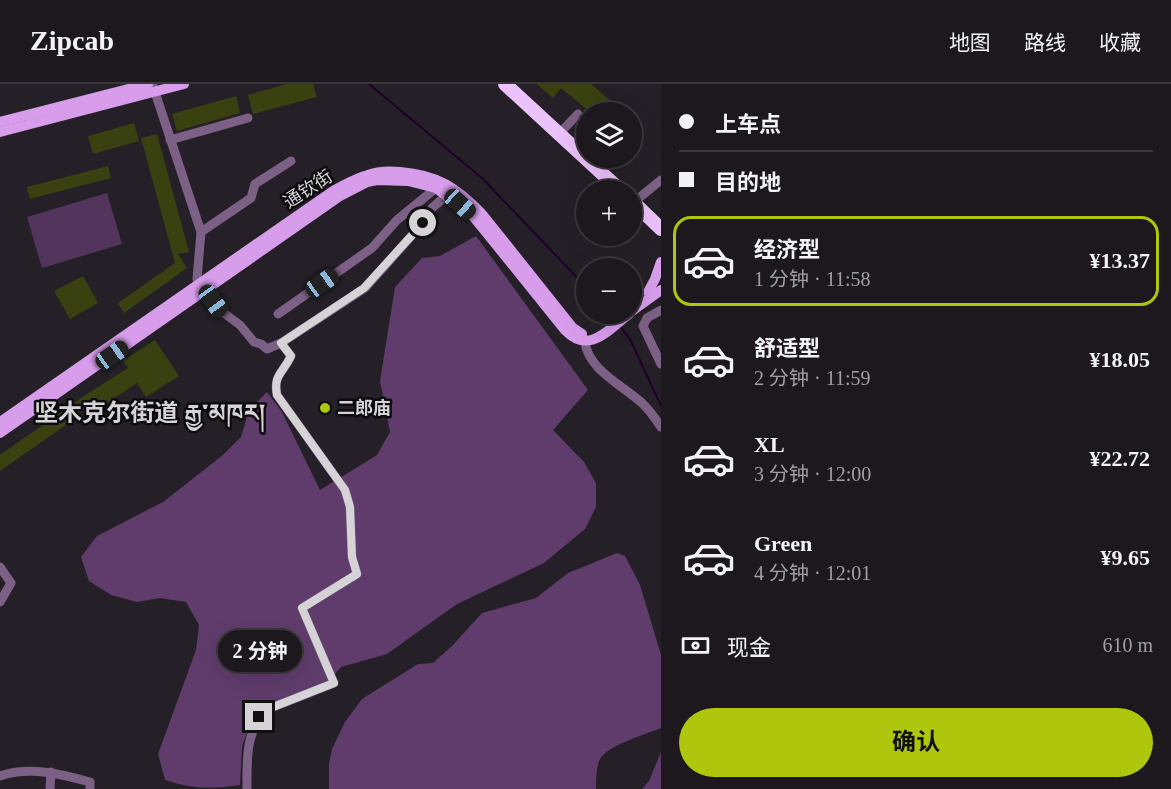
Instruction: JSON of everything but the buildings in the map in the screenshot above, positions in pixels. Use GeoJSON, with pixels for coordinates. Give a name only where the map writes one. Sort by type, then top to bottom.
{"type":"FeatureCollection","features":[{"type":"Feature","properties":{"kind":"highway"},"geometry":{"type":"LineString","coordinates":[[505,84],[609,180]]}},
{"type":"Feature","properties":{"kind":"highway"},"geometry":{"type":"LineString","coordinates":[[642,211],[661,229]]}},
{"type":"Feature","properties":{"kind":"main road"},"geometry":{"type":"LineString","coordinates":[[0,122],[152,87],[184,84]]}},
{"type":"Feature","properties":{"kind":"main road"},"geometry":{"type":"LineString","coordinates":[[0,132],[152,87]]}},
{"type":"Feature","properties":{"kind":"main road","name":"通钦街"},"geometry":{"type":"LineString","coordinates":[[0,422],[203,287],[295,217],[354,180],[376,172],[413,173],[444,182],[466,198],[482,214],[577,332],[598,333]]}},
{"type":"Feature","properties":{"kind":"main road"},"geometry":{"type":"LineString","coordinates":[[0,433],[203,287],[340,196],[377,180],[397,180],[436,188],[447,195],[473,216],[570,335],[579,341],[585,342],[610,324]]}},
{"type":"Feature","properties":{"kind":"main road"},"geometry":{"type":"LineString","coordinates":[[655,293],[655,279],[661,262]]}},
{"type":"Feature","properties":{"kind":"main road"},"geometry":{"type":"LineString","coordinates":[[642,302],[655,293],[661,282]]}},
{"type":"Feature","properties":{"kind":"main road"},"geometry":{"type":"LineString","coordinates":[[598,333],[607,324]]}},
{"type":"Feature","properties":{"kind":"street"},"geometry":{"type":"LineString","coordinates":[[152,87],[201,232],[197,279],[221,312],[240,325],[254,342],[267,349],[281,343],[364,288],[423,223],[432,208],[447,195]]}},
{"type":"Feature","properties":{"kind":"street"},"geometry":{"type":"LineString","coordinates":[[559,134],[576,116]]}},
{"type":"Feature","properties":{"kind":"street"},"geometry":{"type":"LineString","coordinates":[[170,140],[248,118]]}},
{"type":"Feature","properties":{"kind":"street"},"geometry":{"type":"LineString","coordinates":[[201,232],[251,198],[255,184],[291,161]]}},
{"type":"Feature","properties":{"kind":"street"},"geometry":{"type":"LineString","coordinates":[[642,194],[661,180]]}},
{"type":"Feature","properties":{"kind":"street"},"geometry":{"type":"LineString","coordinates":[[278,314],[372,248],[397,220],[436,188]]}},
{"type":"Feature","properties":{"kind":"street"},"geometry":{"type":"LineString","coordinates":[[661,310],[647,318],[643,326],[661,364]]}},
{"type":"Feature","properties":{"kind":"street"},"geometry":{"type":"LineString","coordinates":[[585,342],[589,356],[596,366],[642,404],[661,427]]}},
{"type":"Feature","properties":{"kind":"street"},"geometry":{"type":"LineString","coordinates":[[248,789],[247,764],[250,738],[259,717],[273,707],[334,683],[302,608],[357,574],[352,557],[350,507],[345,490],[277,395],[275,384],[291,356],[281,343]]}},
{"type":"Feature","properties":{"kind":"street"},"geometry":{"type":"LineString","coordinates":[[0,567],[11,583],[0,602]]}},
{"type":"Feature","properties":{"kind":"street"},"geometry":{"type":"LineString","coordinates":[[0,776],[12,773],[51,772],[90,782],[90,789]]}},
{"type":"Feature","properties":{"kind":"street"},"geometry":{"type":"LineString","coordinates":[[50,789],[51,772]]}},
{"type":"Feature","properties":{"kind":"shaded area"},"geometry":{"type":"Polygon","coordinates":[[[107,193],[122,244],[42,268],[27,217],[107,193]]]}},
{"type":"Feature","properties":{"kind":"shaded area"},"geometry":{"type":"Polygon","coordinates":[[[476,236],[588,390],[553,430],[584,462],[596,483],[596,507],[585,529],[544,563],[457,604],[387,654],[341,667],[328,682],[256,709],[242,746],[240,785],[202,787],[165,780],[158,754],[196,650],[199,625],[186,602],[160,598],[137,602],[111,595],[89,581],[81,557],[97,536],[163,502],[223,455],[241,437],[249,410],[267,392],[282,412],[320,490],[377,455],[390,432],[380,381],[395,287],[422,258],[440,256],[476,236]]]}},
{"type":"Feature","properties":{"kind":"shaded area"},"geometry":{"type":"Polygon","coordinates":[[[617,553],[625,556],[640,585],[661,655],[661,728],[617,745],[603,755],[597,768],[596,789],[329,789],[329,764],[332,749],[345,722],[362,699],[418,664],[433,663],[482,613],[536,598],[568,573],[617,553]]]}},
{"type":"Feature","properties":{"kind":"shaded area"},"geometry":{"type":"Polygon","coordinates":[[[661,752],[661,789],[642,789],[649,781],[661,752]]]}},
{"type":"Feature","properties":{"kind":"waterway"},"geometry":{"type":"LineString","coordinates":[[369,84],[482,178],[576,277]]}},
{"type":"Feature","properties":{"kind":"waterway"},"geometry":{"type":"LineString","coordinates":[[620,326],[630,339],[661,406]]}},
{"type":"Feature","properties":{"kind":"place","name":"二郎庙"},"geometry":{"type":"Point","coordinates":[325,408]}},
{"type":"Feature","properties":{"kind":"district","name":"坚木克尔街道 རྒྱ་མཁར།"},"geometry":{"type":"Point","coordinates":[150,413]}},
{"type":"Feature","properties":{"kind":"route"},"geometry":{"type":"LineString","coordinates":[[259,717],[268,709],[279,704],[334,683],[302,608],[354,578],[357,574],[352,557],[350,507],[345,490],[277,395],[275,384],[291,356],[281,343],[364,288],[423,223]]}}]}
